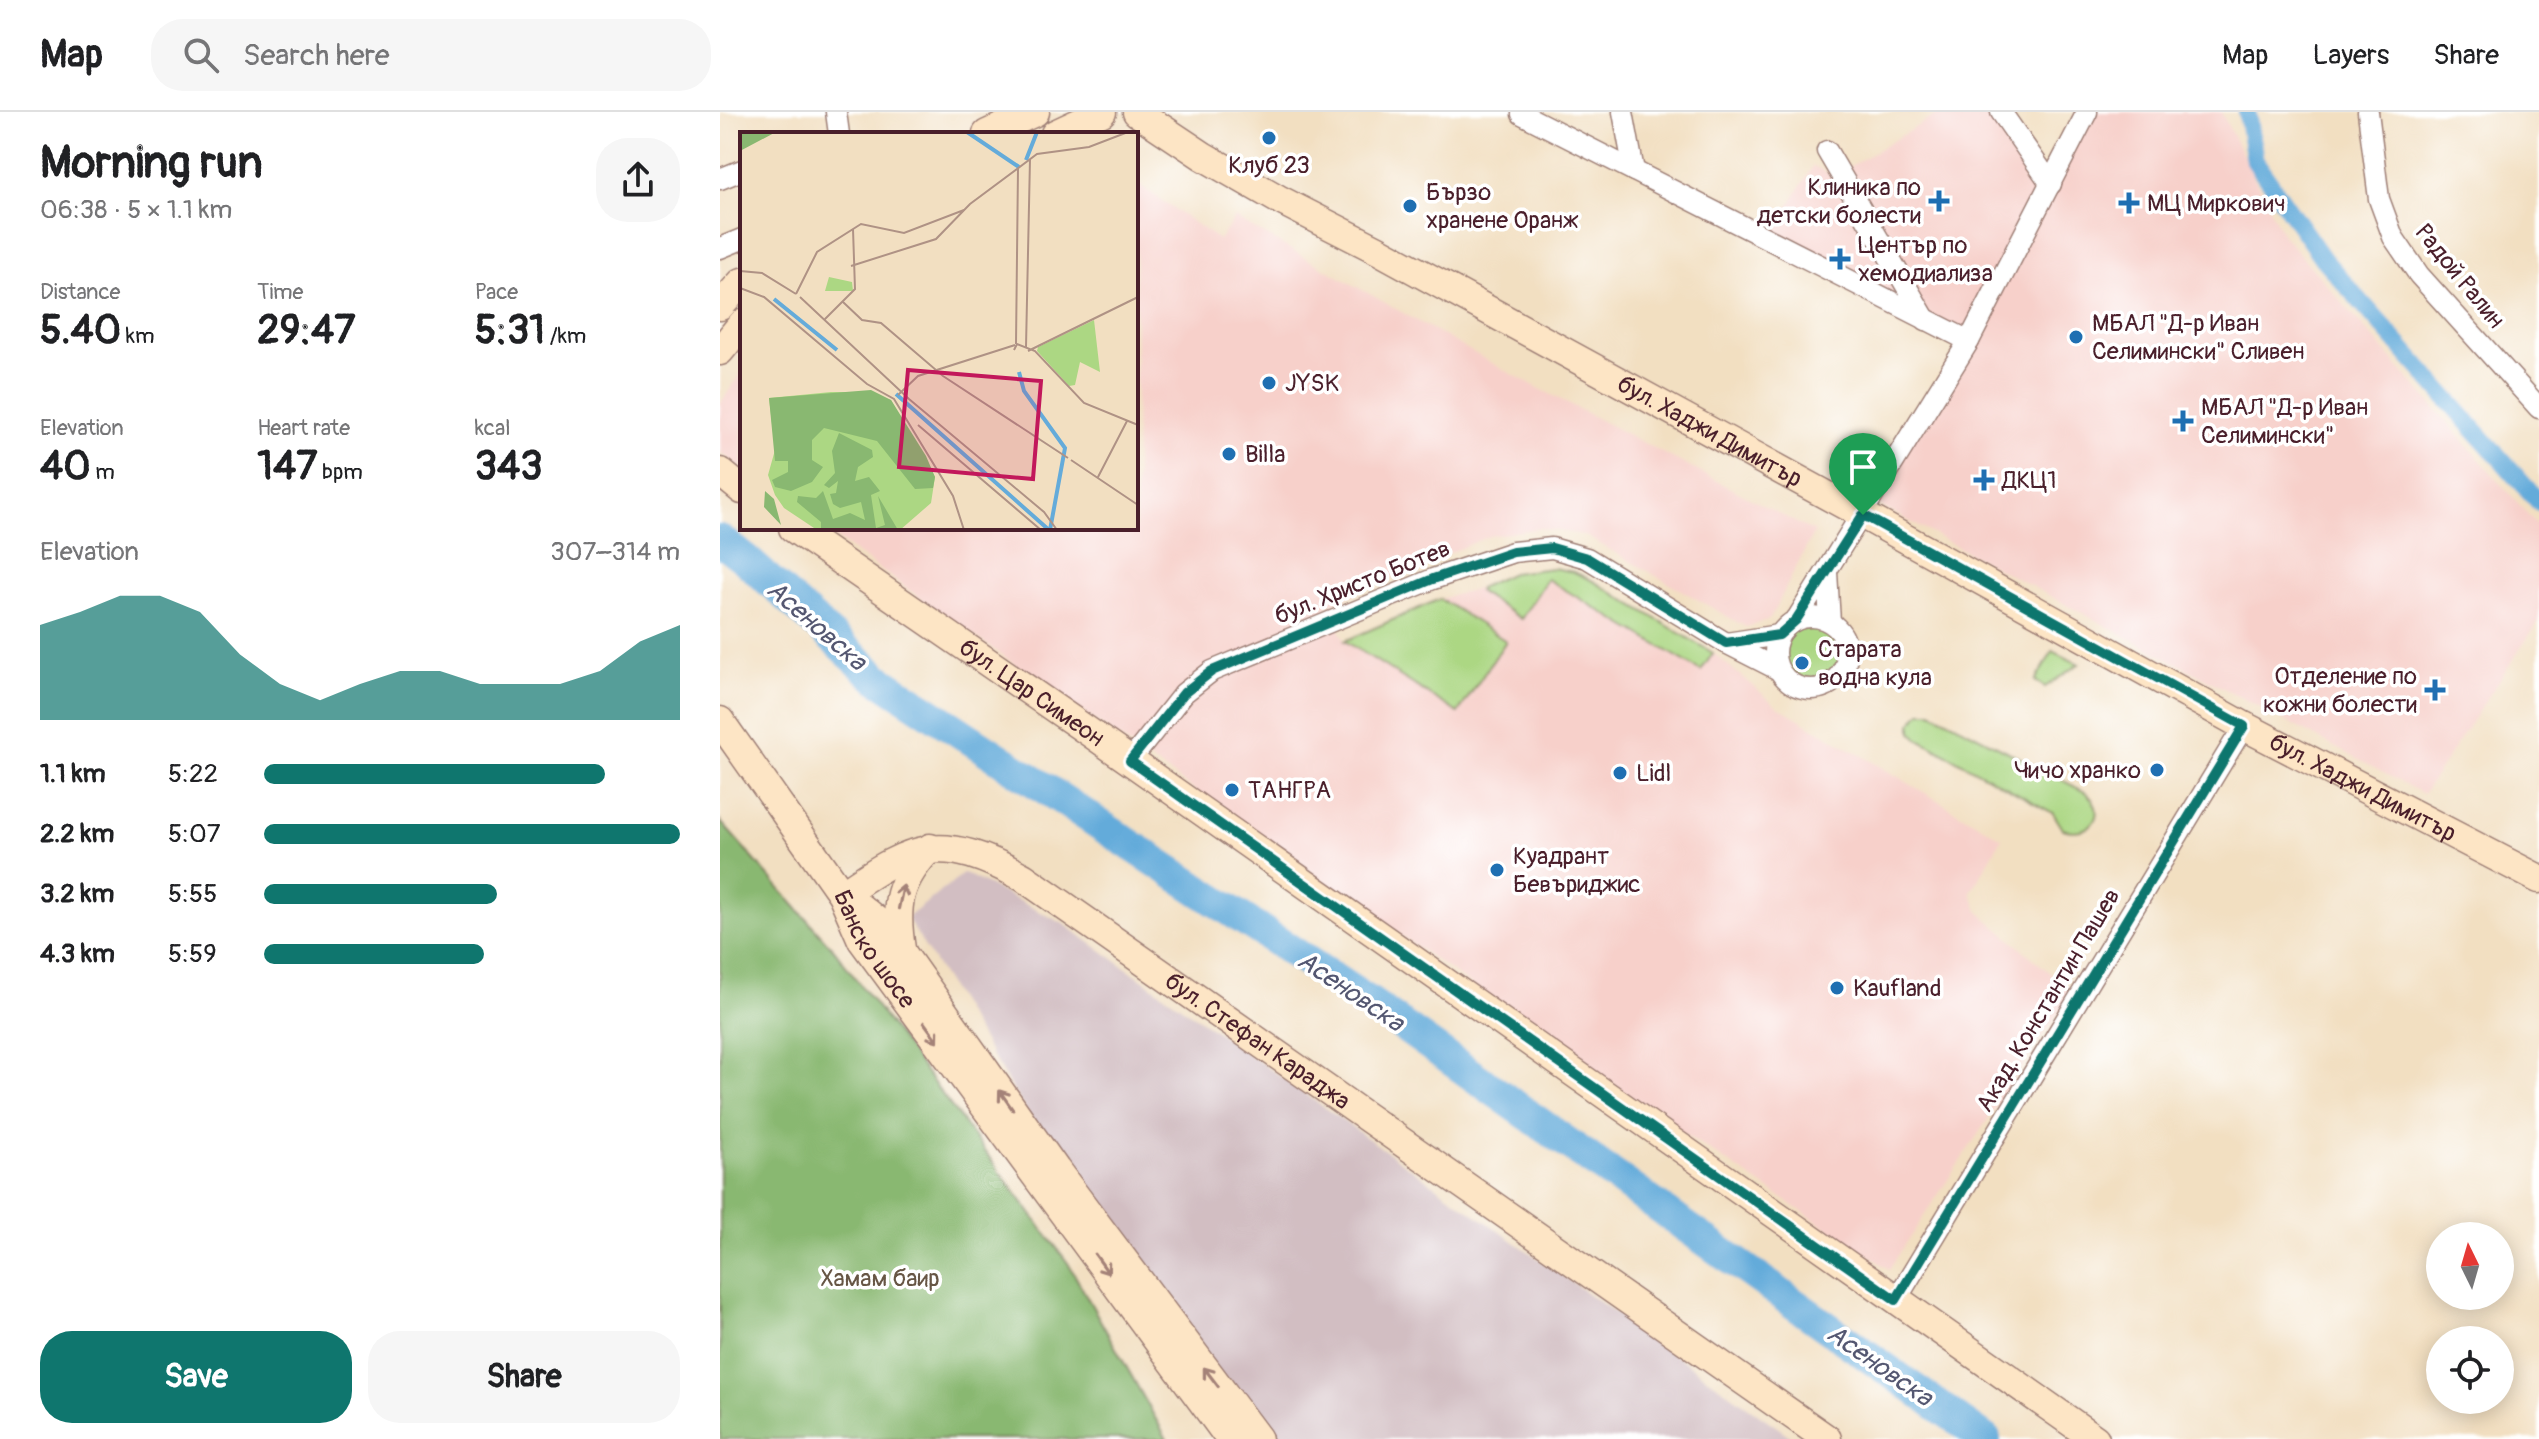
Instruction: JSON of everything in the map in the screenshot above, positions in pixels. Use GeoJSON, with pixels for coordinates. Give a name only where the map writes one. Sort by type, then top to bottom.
{"type":"FeatureCollection","features":[{"type":"Feature","properties":{"kind":"main road"},"geometry":{"type":"LineString","coordinates":[[991,132],[1035,112]]}},
{"type":"Feature","properties":{"kind":"main road"},"geometry":{"type":"LineString","coordinates":[[1059,132],[1102,112]]}},
{"type":"Feature","properties":{"kind":"main road","name":"бул. Хаджи Димитър"},"geometry":{"type":"LineString","coordinates":[[1137,112],[1203,156],[2244,726],[2539,879]]}},
{"type":"Feature","properties":{"kind":"main road"},"geometry":{"type":"LineString","coordinates":[[1177,112],[1185,131],[1203,156]]}},
{"type":"Feature","properties":{"kind":"main road"},"geometry":{"type":"LineString","coordinates":[[720,306],[740,284]]}},
{"type":"Feature","properties":{"kind":"main road"},"geometry":{"type":"LineString","coordinates":[[720,351],[740,326]]}},
{"type":"Feature","properties":{"kind":"main road"},"geometry":{"type":"LineString","coordinates":[[720,472],[740,488]]}},
{"type":"Feature","properties":{"kind":"main road","name":"бул. Цар Симеон"},"geometry":{"type":"LineString","coordinates":[[796,530],[2095,1439]]}},
{"type":"Feature","properties":{"kind":"main road"},"geometry":{"type":"LineString","coordinates":[[720,721],[842,894]]}},
{"type":"Feature","properties":{"kind":"main road"},"geometry":{"type":"LineString","coordinates":[[902,954],[897,925],[898,901],[904,880],[930,848]]}},
{"type":"Feature","properties":{"kind":"main road","name":"бул. Стефан Караджа"},"geometry":{"type":"LineString","coordinates":[[842,894],[903,855],[930,848],[963,850],[1023,877],[1827,1439]]}},
{"type":"Feature","properties":{"kind":"main road","name":"Банско шосе"},"geometry":{"type":"LineString","coordinates":[[842,894],[873,933],[1230,1439]]}},
{"type":"Feature","properties":{"kind":"main road","name":"Банско шосе"},"geometry":{"type":"LineString","coordinates":[[873,933],[902,954],[1056,1170],[1258,1439]]}},
{"type":"Feature","properties":{"kind":"street"},"geometry":{"type":"LineString","coordinates":[[1623,112],[1634,171]]}},
{"type":"Feature","properties":{"kind":"street"},"geometry":{"type":"LineString","coordinates":[[2001,112],[2051,184]]}},
{"type":"Feature","properties":{"kind":"street"},"geometry":{"type":"LineString","coordinates":[[1796,620],[1813,617],[1830,622],[1841,633],[1847,647],[1846,663],[1838,678],[1823,688],[1804,689],[1786,681],[1777,669],[1775,646],[1779,635],[1796,620],[1969,341],[2087,112]]}},
{"type":"Feature","properties":{"kind":"street","name":"Радой Ралин"},"geometry":{"type":"LineString","coordinates":[[2368,112],[2379,199],[2393,237],[2419,275],[2539,408]]}},
{"type":"Feature","properties":{"kind":"street"},"geometry":{"type":"LineString","coordinates":[[1522,114],[1969,341]]}},
{"type":"Feature","properties":{"kind":"street"},"geometry":{"type":"LineString","coordinates":[[1827,151],[1926,320]]}},
{"type":"Feature","properties":{"kind":"street"},"geometry":{"type":"LineString","coordinates":[[720,179],[740,171]]}},
{"type":"Feature","properties":{"kind":"street"},"geometry":{"type":"LineString","coordinates":[[720,248],[740,240]]}},
{"type":"Feature","properties":{"kind":"street","name":"бул. Христо Ботев"},"geometry":{"type":"LineString","coordinates":[[1130,761],[1184,693],[1212,671],[1433,579],[1513,552],[1552,548],[1587,558],[1726,643],[1777,669]]}},
{"type":"Feature","properties":{"kind":"street"},"geometry":{"type":"LineString","coordinates":[[1827,572],[1830,622]]}},
{"type":"Feature","properties":{"kind":"street"},"geometry":{"type":"LineString","coordinates":[[1726,643],[1779,635]]}},
{"type":"Feature","properties":{"kind":"street","name":"Акад. Константин Пашев"},"geometry":{"type":"LineString","coordinates":[[1896,1300],[2244,726]]}},
{"type":"Feature","properties":{"kind":"shaded area","name":"МБАЛ \"Д-р Иван Селимински\""},"geometry":{"type":"Polygon","coordinates":[[[1941,112],[1987,112],[2035,186],[2052,184],[2087,112],[2221,112],[2283,235],[2539,527],[2539,621],[2423,794],[1871,501],[1968,341],[1769,240],[1813,166],[1834,176],[1941,112]]]}},
{"type":"Feature","properties":{"kind":"shaded area"},"geometry":{"type":"Polygon","coordinates":[[[1138,184],[1219,240],[1235,218],[1504,370],[1814,532],[1770,619],[1746,627],[1584,535],[1540,528],[1489,536],[1326,606],[1345,641],[1440,599],[1479,588],[1512,573],[1553,568],[1574,572],[1713,653],[1777,706],[2002,838],[1971,892],[1978,911],[2072,992],[1889,1269],[1662,1119],[824,530],[1138,530],[1138,184]]]}},
{"type":"Feature","properties":{"kind":"shaded area"},"geometry":{"type":"Polygon","coordinates":[[[740,375],[740,467],[720,452],[720,404],[740,375]]]}},
{"type":"Feature","properties":{"kind":"shaded area"},"geometry":{"type":"Polygon","coordinates":[[[964,873],[1064,924],[1794,1439],[1228,1439],[907,918],[964,873]]]}},
{"type":"Feature","properties":{"kind":"green space"},"geometry":{"type":"Polygon","coordinates":[[[1553,568],[1574,572],[1593,581],[1713,653],[1701,671],[1547,579],[1521,619],[1478,591],[1512,573],[1553,568]]]}},
{"type":"Feature","properties":{"kind":"green space"},"geometry":{"type":"Polygon","coordinates":[[[1440,599],[1506,641],[1458,713],[1345,641],[1440,599]]]}},
{"type":"Feature","properties":{"kind":"green space"},"geometry":{"type":"Polygon","coordinates":[[[1811,622],[1823,624],[1833,631],[1840,641],[1840,665],[1833,675],[1823,682],[1811,684],[1799,682],[1789,675],[1782,665],[1780,653],[1782,641],[1789,631],[1799,624],[1811,622]]]}},
{"type":"Feature","properties":{"kind":"green space"},"geometry":{"type":"Polygon","coordinates":[[[2053,651],[2079,664],[2045,687],[2035,681],[2053,651]]]}},
{"type":"Feature","properties":{"kind":"green space"},"geometry":{"type":"Polygon","coordinates":[[[1921,712],[1932,712],[2085,792],[2096,807],[2094,821],[2082,830],[2063,829],[2053,813],[1917,738],[1912,732],[1912,723],[1921,712]]]}},
{"type":"Feature","properties":{"kind":"green space","name":"Хамам баир"},"geometry":{"type":"Polygon","coordinates":[[[720,821],[835,951],[1068,1263],[1167,1439],[720,1439],[720,821]]]}},
{"type":"Feature","properties":{"kind":"waterway"},"geometry":{"type":"LineString","coordinates":[[2247,112],[2255,161],[2323,259],[2539,502]]}},
{"type":"Feature","properties":{"kind":"waterway","name":"Асеновска"},"geometry":{"type":"LineString","coordinates":[[720,540],[876,677],[1369,1002],[1985,1439]]}},
{"type":"Feature","properties":{"kind":"place","name":"Клуб 23"},"geometry":{"type":"Point","coordinates":[1269,138]}},
{"type":"Feature","properties":{"kind":"place","name":"Клиника по детски болести"},"geometry":{"type":"Point","coordinates":[1939,201]}},
{"type":"Feature","properties":{"kind":"place","name":"МЦ Миркович"},"geometry":{"type":"Point","coordinates":[2129,203]}},
{"type":"Feature","properties":{"kind":"place","name":"Бързо хранене Оранж"},"geometry":{"type":"Point","coordinates":[1410,206]}},
{"type":"Feature","properties":{"kind":"place","name":"Център по хемодиализа"},"geometry":{"type":"Point","coordinates":[1840,259]}},
{"type":"Feature","properties":{"kind":"place","name":"МБАЛ \"Д-р Иван Селимински\" Сливен"},"geometry":{"type":"Point","coordinates":[2076,337]}},
{"type":"Feature","properties":{"kind":"place","name":"JYSK"},"geometry":{"type":"Point","coordinates":[1269,383]}},
{"type":"Feature","properties":{"kind":"place","name":"МБАЛ \"Д-р Иван Селимински\""},"geometry":{"type":"Point","coordinates":[2183,421]}},
{"type":"Feature","properties":{"kind":"place","name":"Billa"},"geometry":{"type":"Point","coordinates":[1229,454]}},
{"type":"Feature","properties":{"kind":"place","name":"ДКЦ1"},"geometry":{"type":"Point","coordinates":[1984,480]}},
{"type":"Feature","properties":{"kind":"place","name":"Старата водна кула"},"geometry":{"type":"Point","coordinates":[1802,663]}},
{"type":"Feature","properties":{"kind":"place","name":"Отделение по кожни болести"},"geometry":{"type":"Point","coordinates":[2435,690]}},
{"type":"Feature","properties":{"kind":"place","name":"Чичо хранко"},"geometry":{"type":"Point","coordinates":[2157,770]}},
{"type":"Feature","properties":{"kind":"place","name":"Lidl"},"geometry":{"type":"Point","coordinates":[1620,773]}},
{"type":"Feature","properties":{"kind":"place","name":"ТАНГРА"},"geometry":{"type":"Point","coordinates":[1232,790]}},
{"type":"Feature","properties":{"kind":"place","name":"Куадрант Бевъриджис"},"geometry":{"type":"Point","coordinates":[1497,870]}},
{"type":"Feature","properties":{"kind":"place","name":"Kaufland"},"geometry":{"type":"Point","coordinates":[1837,988]}},
{"type":"Feature","properties":{"kind":"route"},"geometry":{"type":"LineString","coordinates":[[1863,515],[2244,726],[1896,1300],[1130,761],[1184,693],[1212,671],[1433,579],[1513,552],[1552,548],[1587,558],[1726,643],[1779,635],[1796,620],[1863,515]]}}]}
